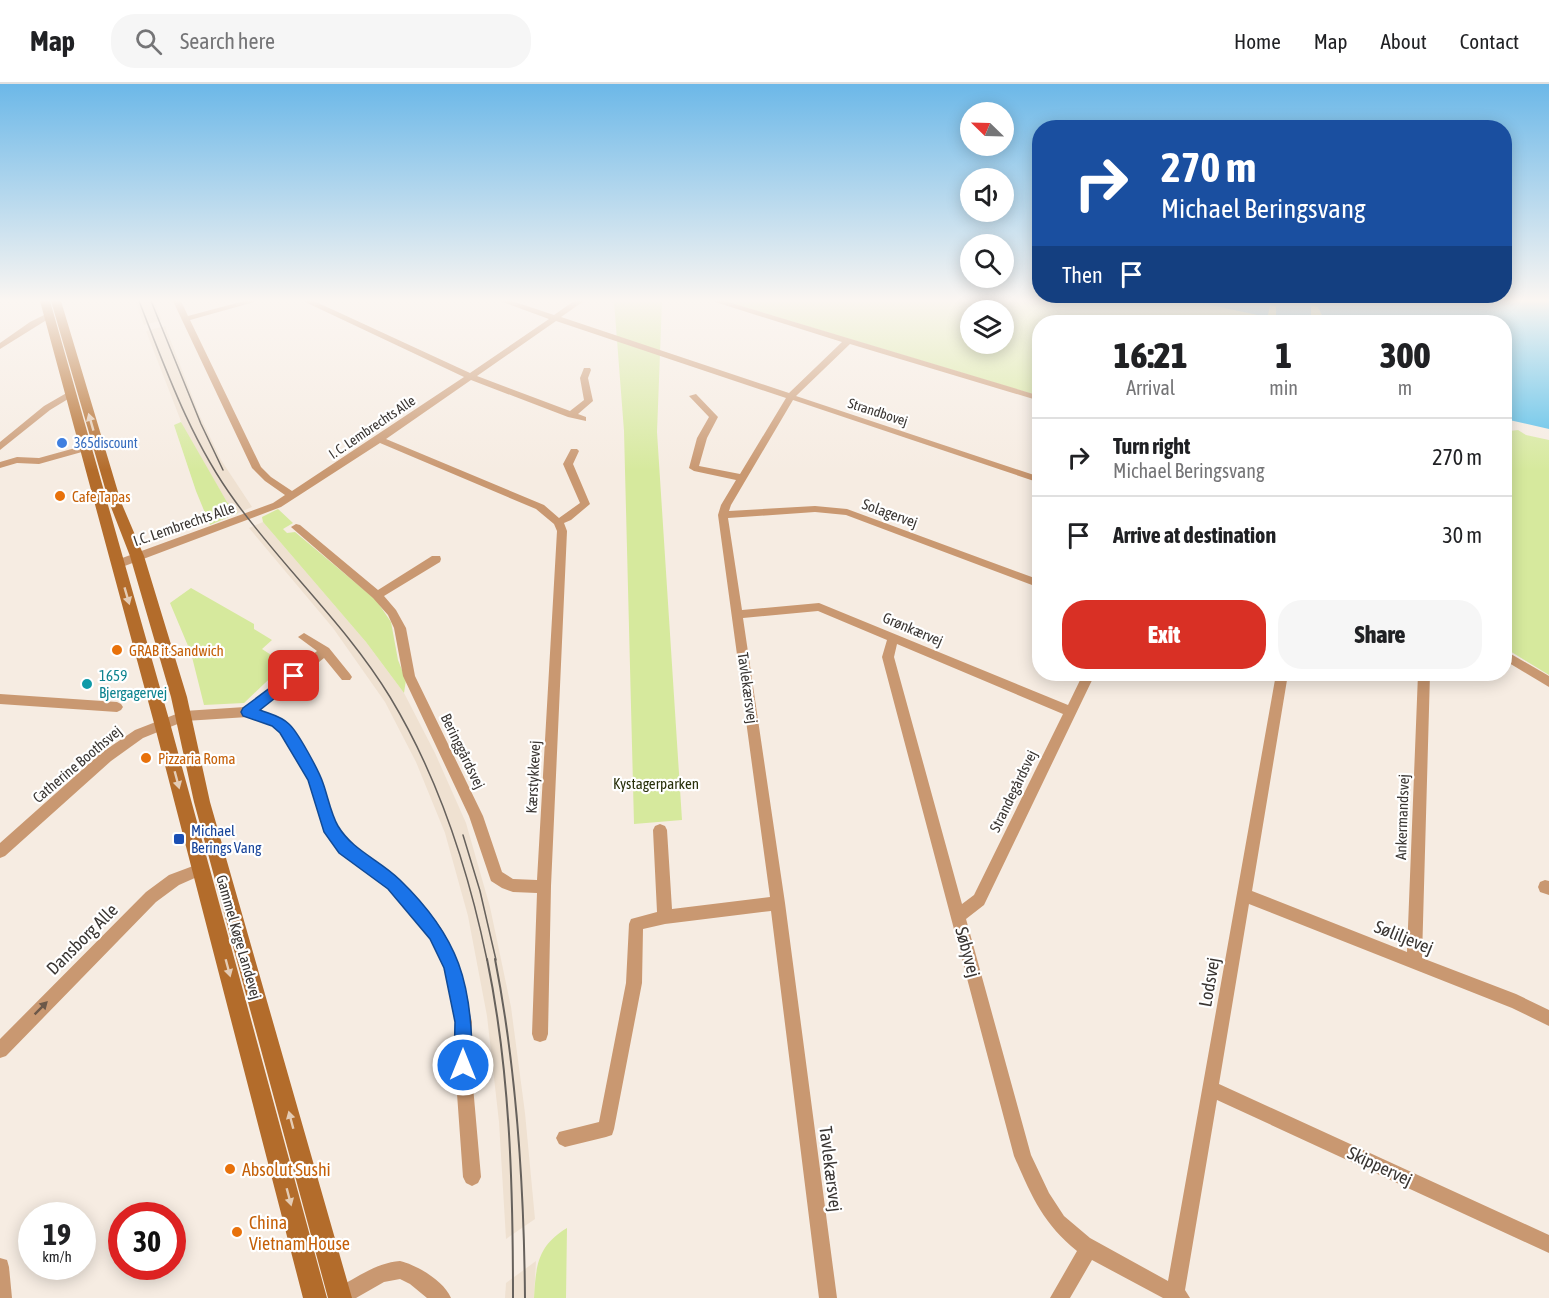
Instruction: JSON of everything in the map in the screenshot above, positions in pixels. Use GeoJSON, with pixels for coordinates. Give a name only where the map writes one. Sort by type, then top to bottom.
{"type":"FeatureCollection","features":[{"type":"Feature","properties":{"kind":"main road","name":"Gammel Køge Landevej"},"geometry":{"type":"LineString","coordinates":[[60,358],[162,723],[315,1298]]}},
{"type":"Feature","properties":{"kind":"main road","name":"Gammel Køge Landevej"},"geometry":{"type":"LineString","coordinates":[[72,358],[114,502],[137,556],[184,716],[205,814],[340,1298]]}},
{"type":"Feature","properties":{"kind":"street"},"geometry":{"type":"LineString","coordinates":[[204,358],[257,468],[268,479],[293,496]]}},
{"type":"Feature","properties":{"kind":"street"},"geometry":{"type":"LineString","coordinates":[[430,358],[472,377],[583,419]]}},
{"type":"Feature","properties":{"kind":"street","name":"I. C. Lembrechts Alle"},"geometry":{"type":"LineString","coordinates":[[260,513],[293,496],[500,358]]}},
{"type":"Feature","properties":{"kind":"street","name":"Strandbovej"},"geometry":{"type":"LineString","coordinates":[[672,358],[1032,477]]}},
{"type":"Feature","properties":{"kind":"street"},"geometry":{"type":"LineString","coordinates":[[723,515],[726,505],[790,397],[831,358]]}},
{"type":"Feature","properties":{"kind":"street"},"geometry":{"type":"LineString","coordinates":[[903,358],[1032,397]]}},
{"type":"Feature","properties":{"kind":"street"},"geometry":{"type":"LineString","coordinates":[[571,415],[589,401],[584,378],[587,370]]}},
{"type":"Feature","properties":{"kind":"street"},"geometry":{"type":"LineString","coordinates":[[693,396],[714,417],[702,438],[694,468],[742,478]]}},
{"type":"Feature","properties":{"kind":"street"},"geometry":{"type":"LineString","coordinates":[[0,447],[47,408],[72,399]]}},
{"type":"Feature","properties":{"kind":"street"},"geometry":{"type":"LineString","coordinates":[[379,439],[540,507],[558,522],[585,504],[568,464],[574,451]]}},
{"type":"Feature","properties":{"kind":"street"},"geometry":{"type":"LineString","coordinates":[[0,465],[17,460],[39,461],[86,448]]}},
{"type":"Feature","properties":{"kind":"street","name":"Solagervej"},"geometry":{"type":"LineString","coordinates":[[723,515],[815,509],[847,512],[1032,581]]}},
{"type":"Feature","properties":{"kind":"street","name":"I.C. Lembrechts Alle"},"geometry":{"type":"LineString","coordinates":[[118,564],[260,513]]}},
{"type":"Feature","properties":{"kind":"street","name":"Tavlekærsvej"},"geometry":{"type":"LineString","coordinates":[[723,515],[778,903],[828,1298]]}},
{"type":"Feature","properties":{"kind":"street","name":"Kærstykkevej"},"geometry":{"type":"LineString","coordinates":[[540,1034],[544,886],[562,531],[558,522]]}},
{"type":"Feature","properties":{"kind":"street","name":"Beringgårdsvej"},"geometry":{"type":"LineString","coordinates":[[296,527],[377,595],[392,613],[400,628],[409,676],[476,816],[496,876],[503,884],[513,887],[544,886]]}},
{"type":"Feature","properties":{"kind":"street"},"geometry":{"type":"LineString","coordinates":[[377,595],[436,560]]}},
{"type":"Feature","properties":{"kind":"street","name":"Grønkærvej"},"geometry":{"type":"LineString","coordinates":[[738,614],[819,606],[1071,712]]}},
{"type":"Feature","properties":{"kind":"street"},"geometry":{"type":"LineString","coordinates":[[304,637],[325,651],[346,677]]}},
{"type":"Feature","properties":{"kind":"street","name":"Søbyvej"},"geometry":{"type":"LineString","coordinates":[[893,637],[888,657],[1023,1156],[1036,1189],[1058,1222],[1089,1248],[1176,1297]]}},
{"type":"Feature","properties":{"kind":"street"},"geometry":{"type":"LineString","coordinates":[[248,712],[325,651]]}},
{"type":"Feature","properties":{"kind":"street"},"geometry":{"type":"LineString","coordinates":[[1512,659],[1549,682]]}},
{"type":"Feature","properties":{"kind":"street","name":"Strandegårdsvej"},"geometry":{"type":"LineString","coordinates":[[958,916],[979,900],[1086,681]]}},
{"type":"Feature","properties":{"kind":"street","name":"Lodsvej"},"geometry":{"type":"LineString","coordinates":[[1176,1297],[1281,681]]}},
{"type":"Feature","properties":{"kind":"street","name":"Ankermandsvej"},"geometry":{"type":"LineString","coordinates":[[1414,962],[1425,681]]}},
{"type":"Feature","properties":{"kind":"street"},"geometry":{"type":"LineString","coordinates":[[0,699],[117,707]]}},
{"type":"Feature","properties":{"kind":"street"},"geometry":{"type":"LineString","coordinates":[[248,712],[277,722],[285,729],[315,779],[330,827],[345,848],[393,884],[416,907],[436,933],[453,967],[464,1022],[462,1052],[472,1177]]}},
{"type":"Feature","properties":{"kind":"street","name":"Catherine Boothsvej"},"geometry":{"type":"LineString","coordinates":[[0,852],[106,757],[139,734],[184,716],[248,712]]}},
{"type":"Feature","properties":{"kind":"street"},"geometry":{"type":"LineString","coordinates":[[660,830],[665,917]]}},
{"type":"Feature","properties":{"kind":"street","name":"Dansborg Alle"},"geometry":{"type":"LineString","coordinates":[[0,1050],[151,897],[174,880],[201,869]]}},
{"type":"Feature","properties":{"kind":"street","name":"Søliljevej"},"geometry":{"type":"LineString","coordinates":[[1244,895],[1516,1002],[1549,1018]]}},
{"type":"Feature","properties":{"kind":"street"},"geometry":{"type":"LineString","coordinates":[[565,1138],[606,1129],[634,983],[636,924],[665,917],[778,903]]}},
{"type":"Feature","properties":{"kind":"street","name":"Skippervej"},"geometry":{"type":"LineString","coordinates":[[1210,1088],[1549,1244]]}},
{"type":"Feature","properties":{"kind":"street"},"geometry":{"type":"LineString","coordinates":[[1059,1298],[1089,1248]]}},
{"type":"Feature","properties":{"kind":"street"},"geometry":{"type":"LineString","coordinates":[[0,1267],[3,1298]]}},
{"type":"Feature","properties":{"kind":"street","name":"Gammel Køge Landevej"},"geometry":{"type":"LineString","coordinates":[[340,1298],[387,1271],[399,1269],[410,1273],[441,1298]]}},
{"type":"Feature","properties":{"kind":"shaded area"},"geometry":{"type":"Polygon","coordinates":[[[156,358],[177,358],[199,414],[221,460],[252,507],[238,513],[227,502],[184,429],[156,358]]]}},
{"type":"Feature","properties":{"kind":"shaded area"},"geometry":{"type":"Polygon","coordinates":[[[263,522],[366,642],[404,693],[435,753],[466,823],[490,907],[511,1007],[525,1113],[535,1219],[506,1239],[499,1122],[487,1016],[468,916],[445,833],[416,762],[385,702],[333,628],[249,528],[263,522]]]}},
{"type":"Feature","properties":{"kind":"shaded area"},"geometry":{"type":"Polygon","coordinates":[[[536,1261],[534,1298],[505,1298],[506,1283],[536,1261]]]}},
{"type":"Feature","properties":{"kind":"green space","name":"Kystagerparken"},"geometry":{"type":"Polygon","coordinates":[[[618,358],[660,358],[657,432],[682,820],[634,824],[624,431],[618,358]]]}},
{"type":"Feature","properties":{"kind":"green space"},"geometry":{"type":"Polygon","coordinates":[[[912,358],[1032,358],[1032,394],[912,358]]]}},
{"type":"Feature","properties":{"kind":"green space"},"geometry":{"type":"Polygon","coordinates":[[[181,422],[227,502],[238,513],[210,525],[174,425],[181,422]]]}},
{"type":"Feature","properties":{"kind":"green space"},"geometry":{"type":"Polygon","coordinates":[[[1518,430],[1526,435],[1549,440],[1549,675],[1512,652],[1512,431],[1518,430]]]}},
{"type":"Feature","properties":{"kind":"green space"},"geometry":{"type":"Polygon","coordinates":[[[278,509],[293,523],[283,529],[287,533],[295,532],[376,600],[391,622],[398,660],[406,680],[404,693],[366,642],[263,522],[262,517],[278,509]]]}},
{"type":"Feature","properties":{"kind":"green space"},"geometry":{"type":"Polygon","coordinates":[[[191,588],[254,624],[254,629],[272,640],[262,649],[285,664],[244,703],[204,705],[191,653],[170,603],[191,588]]]}},
{"type":"Feature","properties":{"kind":"green space"},"geometry":{"type":"Polygon","coordinates":[[[567,1228],[566,1298],[534,1298],[540,1258],[549,1242],[567,1228]]]}},
{"type":"Feature","properties":{"kind":"water"},"geometry":{"type":"Polygon","coordinates":[[[1512,358],[1549,358],[1549,429],[1512,421],[1512,358]]]}},
{"type":"Feature","properties":{"kind":"tram line"},"geometry":{"type":"LineString","coordinates":[[161,358],[192,430],[219,478],[254,526],[355,646],[390,697],[407,728],[423,759],[450,824],[471,891],[487,960]]}},
{"type":"Feature","properties":{"kind":"tram line"},"geometry":{"type":"LineString","coordinates":[[174,358],[223,470]]}},
{"type":"Feature","properties":{"kind":"tram line"},"geometry":{"type":"LineString","coordinates":[[463,835],[480,891],[496,960]]}},
{"type":"Feature","properties":{"kind":"tram line"},"geometry":{"type":"LineString","coordinates":[[487,959],[501,1043],[509,1127],[513,1298]]}},
{"type":"Feature","properties":{"kind":"tram line"},"geometry":{"type":"LineString","coordinates":[[495,959],[509,1043],[518,1128],[525,1298]]}},
{"type":"Feature","properties":{"kind":"place","name":"365discount"},"geometry":{"type":"Point","coordinates":[62,443]}},
{"type":"Feature","properties":{"kind":"place","name":"Cafe Tapas"},"geometry":{"type":"Point","coordinates":[60,496]}},
{"type":"Feature","properties":{"kind":"place","name":"GRAB it Sandwich"},"geometry":{"type":"Point","coordinates":[117,650]}},
{"type":"Feature","properties":{"kind":"place","name":"1659 Bjergagervej"},"geometry":{"type":"Point","coordinates":[87,684]}},
{"type":"Feature","properties":{"kind":"place","name":"Pizzaria Roma"},"geometry":{"type":"Point","coordinates":[146,758]}},
{"type":"Feature","properties":{"kind":"place","name":"Michael Berings Vang"},"geometry":{"type":"Point","coordinates":[179,839]}},
{"type":"Feature","properties":{"kind":"place","name":"Absolut Sushi"},"geometry":{"type":"Point","coordinates":[230,1169]}},
{"type":"Feature","properties":{"kind":"place","name":"China Vietnam House"},"geometry":{"type":"Point","coordinates":[237,1232]}},
{"type":"Feature","properties":{"kind":"route"},"geometry":{"type":"LineString","coordinates":[[294,676],[248,712],[277,722],[285,729],[315,779],[330,827],[345,848],[393,884],[416,907],[436,933],[453,967],[464,1022],[463,1065]]}}]}
